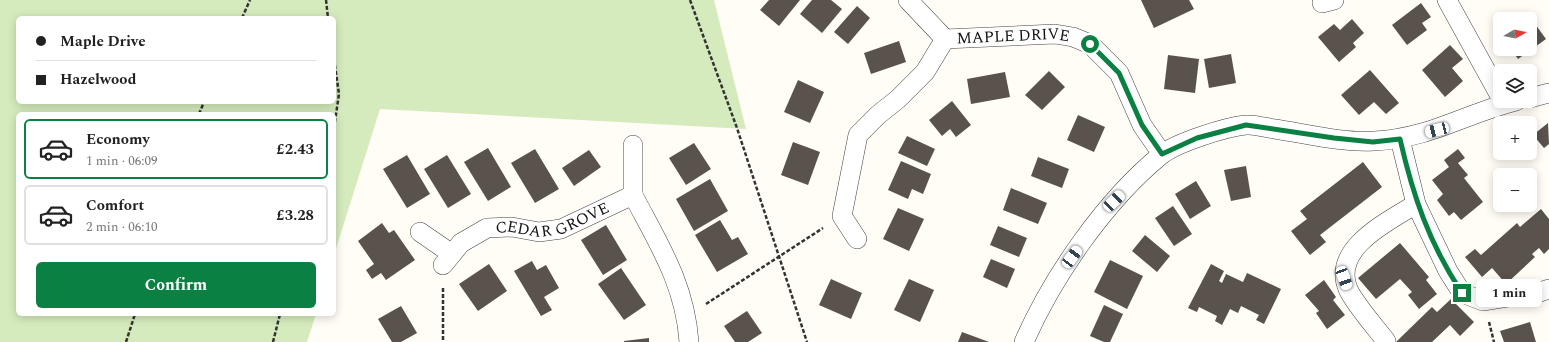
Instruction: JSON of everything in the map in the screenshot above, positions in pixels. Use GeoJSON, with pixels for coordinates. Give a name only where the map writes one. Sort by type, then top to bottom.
{"type":"FeatureCollection","features":[{"type":"Feature","properties":{"kind":"street","name":"MAPLE DRIVE"},"geometry":{"type":"LineString","coordinates":[[908,0],[945,39],[1054,34],[1073,37],[1090,44],[1119,73],[1142,125],[1162,154]]}},
{"type":"Feature","properties":{"kind":"street"},"geometry":{"type":"LineString","coordinates":[[1447,0],[1493,78]]}},
{"type":"Feature","properties":{"kind":"street","name":"MAPLE DRIVE"},"geometry":{"type":"LineString","coordinates":[[842,216],[858,135],[925,72],[945,39]]}},
{"type":"Feature","properties":{"kind":"street"},"geometry":{"type":"LineString","coordinates":[[1537,96],[1549,93]]}},
{"type":"Feature","properties":{"kind":"street"},"geometry":{"type":"LineString","coordinates":[[1024,342],[1036,315],[1072,257],[1114,201],[1162,154],[1197,138],[1246,125],[1334,138],[1373,142],[1400,139],[1437,130],[1493,106]]}},
{"type":"Feature","properties":{"kind":"street"},"geometry":{"type":"LineString","coordinates":[[1400,139],[1416,204],[1444,264],[1462,293],[1483,301],[1540,292],[1549,289]]}},
{"type":"Feature","properties":{"kind":"street"},"geometry":{"type":"LineString","coordinates":[[633,145],[633,195],[672,268],[687,317],[689,342]]}},
{"type":"Feature","properties":{"kind":"street","name":"CEDAR GROVE"},"geometry":{"type":"LineString","coordinates":[[448,259],[461,243],[487,228],[512,227],[539,232],[561,229],[633,195]]}},
{"type":"Feature","properties":{"kind":"street"},"geometry":{"type":"LineString","coordinates":[[1386,341],[1349,291],[1344,278],[1345,265],[1352,252],[1373,230],[1416,204]]}},
{"type":"Feature","properties":{"kind":"street"},"geometry":{"type":"LineString","coordinates":[[842,216],[857,240]]}},
{"type":"Feature","properties":{"kind":"street"},"geometry":{"type":"LineString","coordinates":[[420,232],[448,259]]}},
{"type":"Feature","properties":{"kind":"path"},"geometry":{"type":"LineString","coordinates":[[243,16],[250,0]]}},
{"type":"Feature","properties":{"kind":"path"},"geometry":{"type":"LineString","coordinates":[[326,0],[328,16]]}},
{"type":"Feature","properties":{"kind":"path"},"geometry":{"type":"LineString","coordinates":[[690,0],[737,128],[807,342]]}},
{"type":"Feature","properties":{"kind":"path"},"geometry":{"type":"LineString","coordinates":[[336,73],[339,94],[336,114]]}},
{"type":"Feature","properties":{"kind":"path"},"geometry":{"type":"LineString","coordinates":[[687,317],[842,216]]}},
{"type":"Feature","properties":{"kind":"path"},"geometry":{"type":"LineString","coordinates":[[443,342],[448,259]]}},
{"type":"Feature","properties":{"kind":"path"},"geometry":{"type":"LineString","coordinates":[[126,342],[134,316]]}},
{"type":"Feature","properties":{"kind":"path"},"geometry":{"type":"LineString","coordinates":[[273,342],[280,316]]}},
{"type":"Feature","properties":{"kind":"green space"},"geometry":{"type":"Polygon","coordinates":[[[0,0],[714,0],[746,129],[380,109],[336,249],[336,112],[16,112],[16,316],[315,316],[307,342],[0,342],[0,0]]]}},
{"type":"Feature","properties":{"kind":"building"},"geometry":{"type":"Polygon","coordinates":[[[769,0],[800,0],[779,26],[760,10],[769,0]]]}},
{"type":"Feature","properties":{"kind":"building"},"geometry":{"type":"Polygon","coordinates":[[[812,0],[831,0],[842,9],[822,33],[800,14],[812,0]]]}},
{"type":"Feature","properties":{"kind":"building"},"geometry":{"type":"Polygon","coordinates":[[[1141,0],[1189,0],[1194,9],[1154,28],[1141,0]]]}},
{"type":"Feature","properties":{"kind":"building"},"geometry":{"type":"Polygon","coordinates":[[[1421,3],[1431,17],[1422,23],[1427,30],[1407,45],[1392,25],[1421,3]]]}},
{"type":"Feature","properties":{"kind":"building"},"geometry":{"type":"Polygon","coordinates":[[[857,6],[870,18],[848,44],[834,32],[857,6]]]}},
{"type":"Feature","properties":{"kind":"building"},"geometry":{"type":"Polygon","coordinates":[[[1352,19],[1364,33],[1353,43],[1356,47],[1339,62],[1318,37],[1334,24],[1340,30],[1352,19]]]}},
{"type":"Feature","properties":{"kind":"building"},"geometry":{"type":"Polygon","coordinates":[[[1537,27],[1546,39],[1537,45],[1537,27]]]}},
{"type":"Feature","properties":{"kind":"building"},"geometry":{"type":"Polygon","coordinates":[[[899,41],[906,62],[871,74],[864,53],[899,41]]]}},
{"type":"Feature","properties":{"kind":"building"},"geometry":{"type":"Polygon","coordinates":[[[1450,45],[1463,59],[1452,68],[1463,81],[1445,97],[1422,70],[1450,45]]]}},
{"type":"Feature","properties":{"kind":"building"},"geometry":{"type":"Polygon","coordinates":[[[1231,54],[1236,83],[1209,88],[1204,59],[1231,54]]]}},
{"type":"Feature","properties":{"kind":"building"},"geometry":{"type":"Polygon","coordinates":[[[1168,55],[1199,59],[1195,93],[1164,89],[1168,55]]]}},
{"type":"Feature","properties":{"kind":"building"},"geometry":{"type":"Polygon","coordinates":[[[1370,70],[1399,103],[1386,114],[1374,102],[1359,115],[1341,95],[1370,70]]]}},
{"type":"Feature","properties":{"kind":"building"},"geometry":{"type":"Polygon","coordinates":[[[1049,71],[1065,87],[1042,110],[1025,95],[1049,71]]]}},
{"type":"Feature","properties":{"kind":"building"},"geometry":{"type":"Polygon","coordinates":[[[1005,72],[1010,97],[971,104],[967,79],[1005,72]]]}},
{"type":"Feature","properties":{"kind":"building"},"geometry":{"type":"Polygon","coordinates":[[[798,80],[824,92],[810,123],[784,112],[798,80]]]}},
{"type":"Feature","properties":{"kind":"building"},"geometry":{"type":"Polygon","coordinates":[[[952,101],[971,125],[956,137],[950,129],[942,136],[929,120],[952,101]]]}},
{"type":"Feature","properties":{"kind":"building"},"geometry":{"type":"Polygon","coordinates":[[[1078,115],[1105,127],[1094,152],[1067,140],[1078,115]]]}},
{"type":"Feature","properties":{"kind":"building"},"geometry":{"type":"Polygon","coordinates":[[[1548,123],[1549,144],[1544,148],[1537,140],[1537,132],[1548,123]]]}},
{"type":"Feature","properties":{"kind":"building"},"geometry":{"type":"Polygon","coordinates":[[[907,136],[935,149],[927,166],[898,153],[907,136]]]}},
{"type":"Feature","properties":{"kind":"building"},"geometry":{"type":"Polygon","coordinates":[[[793,142],[820,152],[808,185],[781,175],[793,142]]]}},
{"type":"Feature","properties":{"kind":"building"},"geometry":{"type":"Polygon","coordinates":[[[694,143],[711,169],[686,185],[669,158],[694,143]]]}},
{"type":"Feature","properties":{"kind":"building"},"geometry":{"type":"Polygon","coordinates":[[[488,148],[511,187],[488,201],[464,162],[488,148]]]}},
{"type":"Feature","properties":{"kind":"building"},"geometry":{"type":"Polygon","coordinates":[[[535,149],[559,189],[535,203],[511,163],[535,149]]]}},
{"type":"Feature","properties":{"kind":"building"},"geometry":{"type":"Polygon","coordinates":[[[1458,149],[1465,158],[1458,163],[1468,175],[1464,178],[1483,202],[1461,220],[1454,212],[1449,216],[1437,200],[1443,194],[1432,180],[1449,167],[1444,160],[1458,149]]]}},
{"type":"Feature","properties":{"kind":"building"},"geometry":{"type":"Polygon","coordinates":[[[589,150],[601,167],[574,186],[562,168],[589,150]]]}},
{"type":"Feature","properties":{"kind":"building"},"geometry":{"type":"Polygon","coordinates":[[[407,155],[430,194],[407,208],[383,169],[407,155]]]}},
{"type":"Feature","properties":{"kind":"building"},"geometry":{"type":"Polygon","coordinates":[[[447,155],[471,194],[448,208],[424,169],[447,155]]]}},
{"type":"Feature","properties":{"kind":"building"},"geometry":{"type":"Polygon","coordinates":[[[1038,157],[1069,169],[1062,188],[1031,176],[1038,157]]]}},
{"type":"Feature","properties":{"kind":"building"},"geometry":{"type":"Polygon","coordinates":[[[901,161],[931,174],[923,194],[912,189],[908,199],[888,190],[901,161]]]}},
{"type":"Feature","properties":{"kind":"building"},"geometry":{"type":"Polygon","coordinates":[[[1363,162],[1382,187],[1320,235],[1326,242],[1310,255],[1291,231],[1307,219],[1300,211],[1363,162]]]}},
{"type":"Feature","properties":{"kind":"building"},"geometry":{"type":"Polygon","coordinates":[[[1246,166],[1251,197],[1231,201],[1224,170],[1246,166]]]}},
{"type":"Feature","properties":{"kind":"building"},"geometry":{"type":"Polygon","coordinates":[[[710,179],[728,211],[694,231],[676,199],[710,179]]]}},
{"type":"Feature","properties":{"kind":"building"},"geometry":{"type":"Polygon","coordinates":[[[1196,181],[1211,206],[1190,219],[1175,194],[1196,181]]]}},
{"type":"Feature","properties":{"kind":"building"},"geometry":{"type":"Polygon","coordinates":[[[1011,188],[1047,203],[1038,224],[1003,210],[1011,188]]]}},
{"type":"Feature","properties":{"kind":"building"},"geometry":{"type":"Polygon","coordinates":[[[1173,206],[1192,234],[1174,246],[1155,218],[1173,206]]]}},
{"type":"Feature","properties":{"kind":"building"},"geometry":{"type":"Polygon","coordinates":[[[898,208],[924,219],[909,251],[883,239],[898,208]]]}},
{"type":"Feature","properties":{"kind":"building"},"geometry":{"type":"Polygon","coordinates":[[[1541,209],[1549,219],[1549,249],[1544,254],[1539,248],[1532,254],[1535,257],[1506,284],[1492,268],[1482,277],[1465,257],[1475,249],[1481,255],[1517,223],[1520,227],[1541,209]]]}},
{"type":"Feature","properties":{"kind":"building"},"geometry":{"type":"Polygon","coordinates":[[[720,220],[732,240],[738,237],[748,254],[717,272],[695,235],[720,220]]]}},
{"type":"Feature","properties":{"kind":"building"},"geometry":{"type":"Polygon","coordinates":[[[382,223],[389,233],[394,230],[415,260],[386,280],[381,273],[372,279],[366,270],[374,264],[358,241],[382,223]]]}},
{"type":"Feature","properties":{"kind":"building"},"geometry":{"type":"Polygon","coordinates":[[[606,225],[627,260],[603,275],[581,240],[606,225]]]}},
{"type":"Feature","properties":{"kind":"building"},"geometry":{"type":"Polygon","coordinates":[[[998,226],[1027,238],[1019,257],[990,245],[998,226]]]}},
{"type":"Feature","properties":{"kind":"building"},"geometry":{"type":"Polygon","coordinates":[[[1145,235],[1170,256],[1157,272],[1132,251],[1145,235]]]}},
{"type":"Feature","properties":{"kind":"building"},"geometry":{"type":"Polygon","coordinates":[[[1400,243],[1429,277],[1426,280],[1437,294],[1419,309],[1408,295],[1412,292],[1400,279],[1376,299],[1358,278],[1400,243]]]}},
{"type":"Feature","properties":{"kind":"building"},"geometry":{"type":"Polygon","coordinates":[[[991,259],[1015,269],[1007,288],[983,277],[991,259]]]}},
{"type":"Feature","properties":{"kind":"building"},"geometry":{"type":"Polygon","coordinates":[[[1110,260],[1143,276],[1127,309],[1094,292],[1110,260]]]}},
{"type":"Feature","properties":{"kind":"building"},"geometry":{"type":"Polygon","coordinates":[[[532,261],[537,270],[546,265],[559,288],[544,297],[552,310],[541,316],[514,271],[532,261]]]}},
{"type":"Feature","properties":{"kind":"building"},"geometry":{"type":"Polygon","coordinates":[[[489,264],[507,291],[478,311],[459,284],[489,264]]]}},
{"type":"Feature","properties":{"kind":"building"},"geometry":{"type":"Polygon","coordinates":[[[1211,264],[1224,271],[1219,281],[1222,283],[1226,274],[1243,282],[1247,273],[1281,289],[1264,324],[1256,320],[1259,315],[1241,306],[1238,313],[1230,309],[1222,325],[1215,321],[1217,316],[1199,307],[1197,312],[1188,308],[1211,264]]]}},
{"type":"Feature","properties":{"kind":"building"},"geometry":{"type":"Polygon","coordinates":[[[621,268],[646,305],[624,320],[598,284],[621,268]]]}},
{"type":"Feature","properties":{"kind":"building"},"geometry":{"type":"Polygon","coordinates":[[[831,279],[862,293],[851,319],[819,305],[831,279]]]}},
{"type":"Feature","properties":{"kind":"building"},"geometry":{"type":"Polygon","coordinates":[[[909,279],[934,290],[920,322],[894,310],[909,279]]]}},
{"type":"Feature","properties":{"kind":"building"},"geometry":{"type":"Polygon","coordinates":[[[1324,280],[1336,297],[1333,300],[1345,315],[1327,329],[1316,313],[1319,311],[1305,295],[1324,280]]]}},
{"type":"Feature","properties":{"kind":"building"},"geometry":{"type":"Polygon","coordinates":[[[1451,299],[1474,322],[1460,336],[1450,325],[1432,342],[1396,342],[1432,307],[1437,312],[1451,299]]]}},
{"type":"Feature","properties":{"kind":"building"},"geometry":{"type":"Polygon","coordinates":[[[1104,305],[1123,314],[1110,342],[1104,342],[1090,336],[1104,305]]]}},
{"type":"Feature","properties":{"kind":"building"},"geometry":{"type":"Polygon","coordinates":[[[401,306],[417,333],[401,342],[392,342],[378,319],[401,306]]]}},
{"type":"Feature","properties":{"kind":"building"},"geometry":{"type":"Polygon","coordinates":[[[747,311],[762,333],[748,342],[735,342],[724,326],[747,311]]]}},
{"type":"Feature","properties":{"kind":"building"},"geometry":{"type":"Polygon","coordinates":[[[1530,322],[1536,342],[1504,342],[1500,331],[1530,322]]]}},
{"type":"Feature","properties":{"kind":"building"},"geometry":{"type":"Polygon","coordinates":[[[962,332],[989,342],[958,342],[962,332]]]}},
{"type":"Feature","properties":{"kind":"building"},"geometry":{"type":"Polygon","coordinates":[[[649,338],[649,342],[624,342],[624,341],[649,338]]]}},
{"type":"Feature","properties":{"kind":"route"},"geometry":{"type":"LineString","coordinates":[[1090,44],[1119,73],[1142,125],[1162,154],[1197,138],[1246,125],[1334,138],[1373,142],[1400,139],[1416,204],[1430,237],[1448,271],[1462,293]]}}]}
